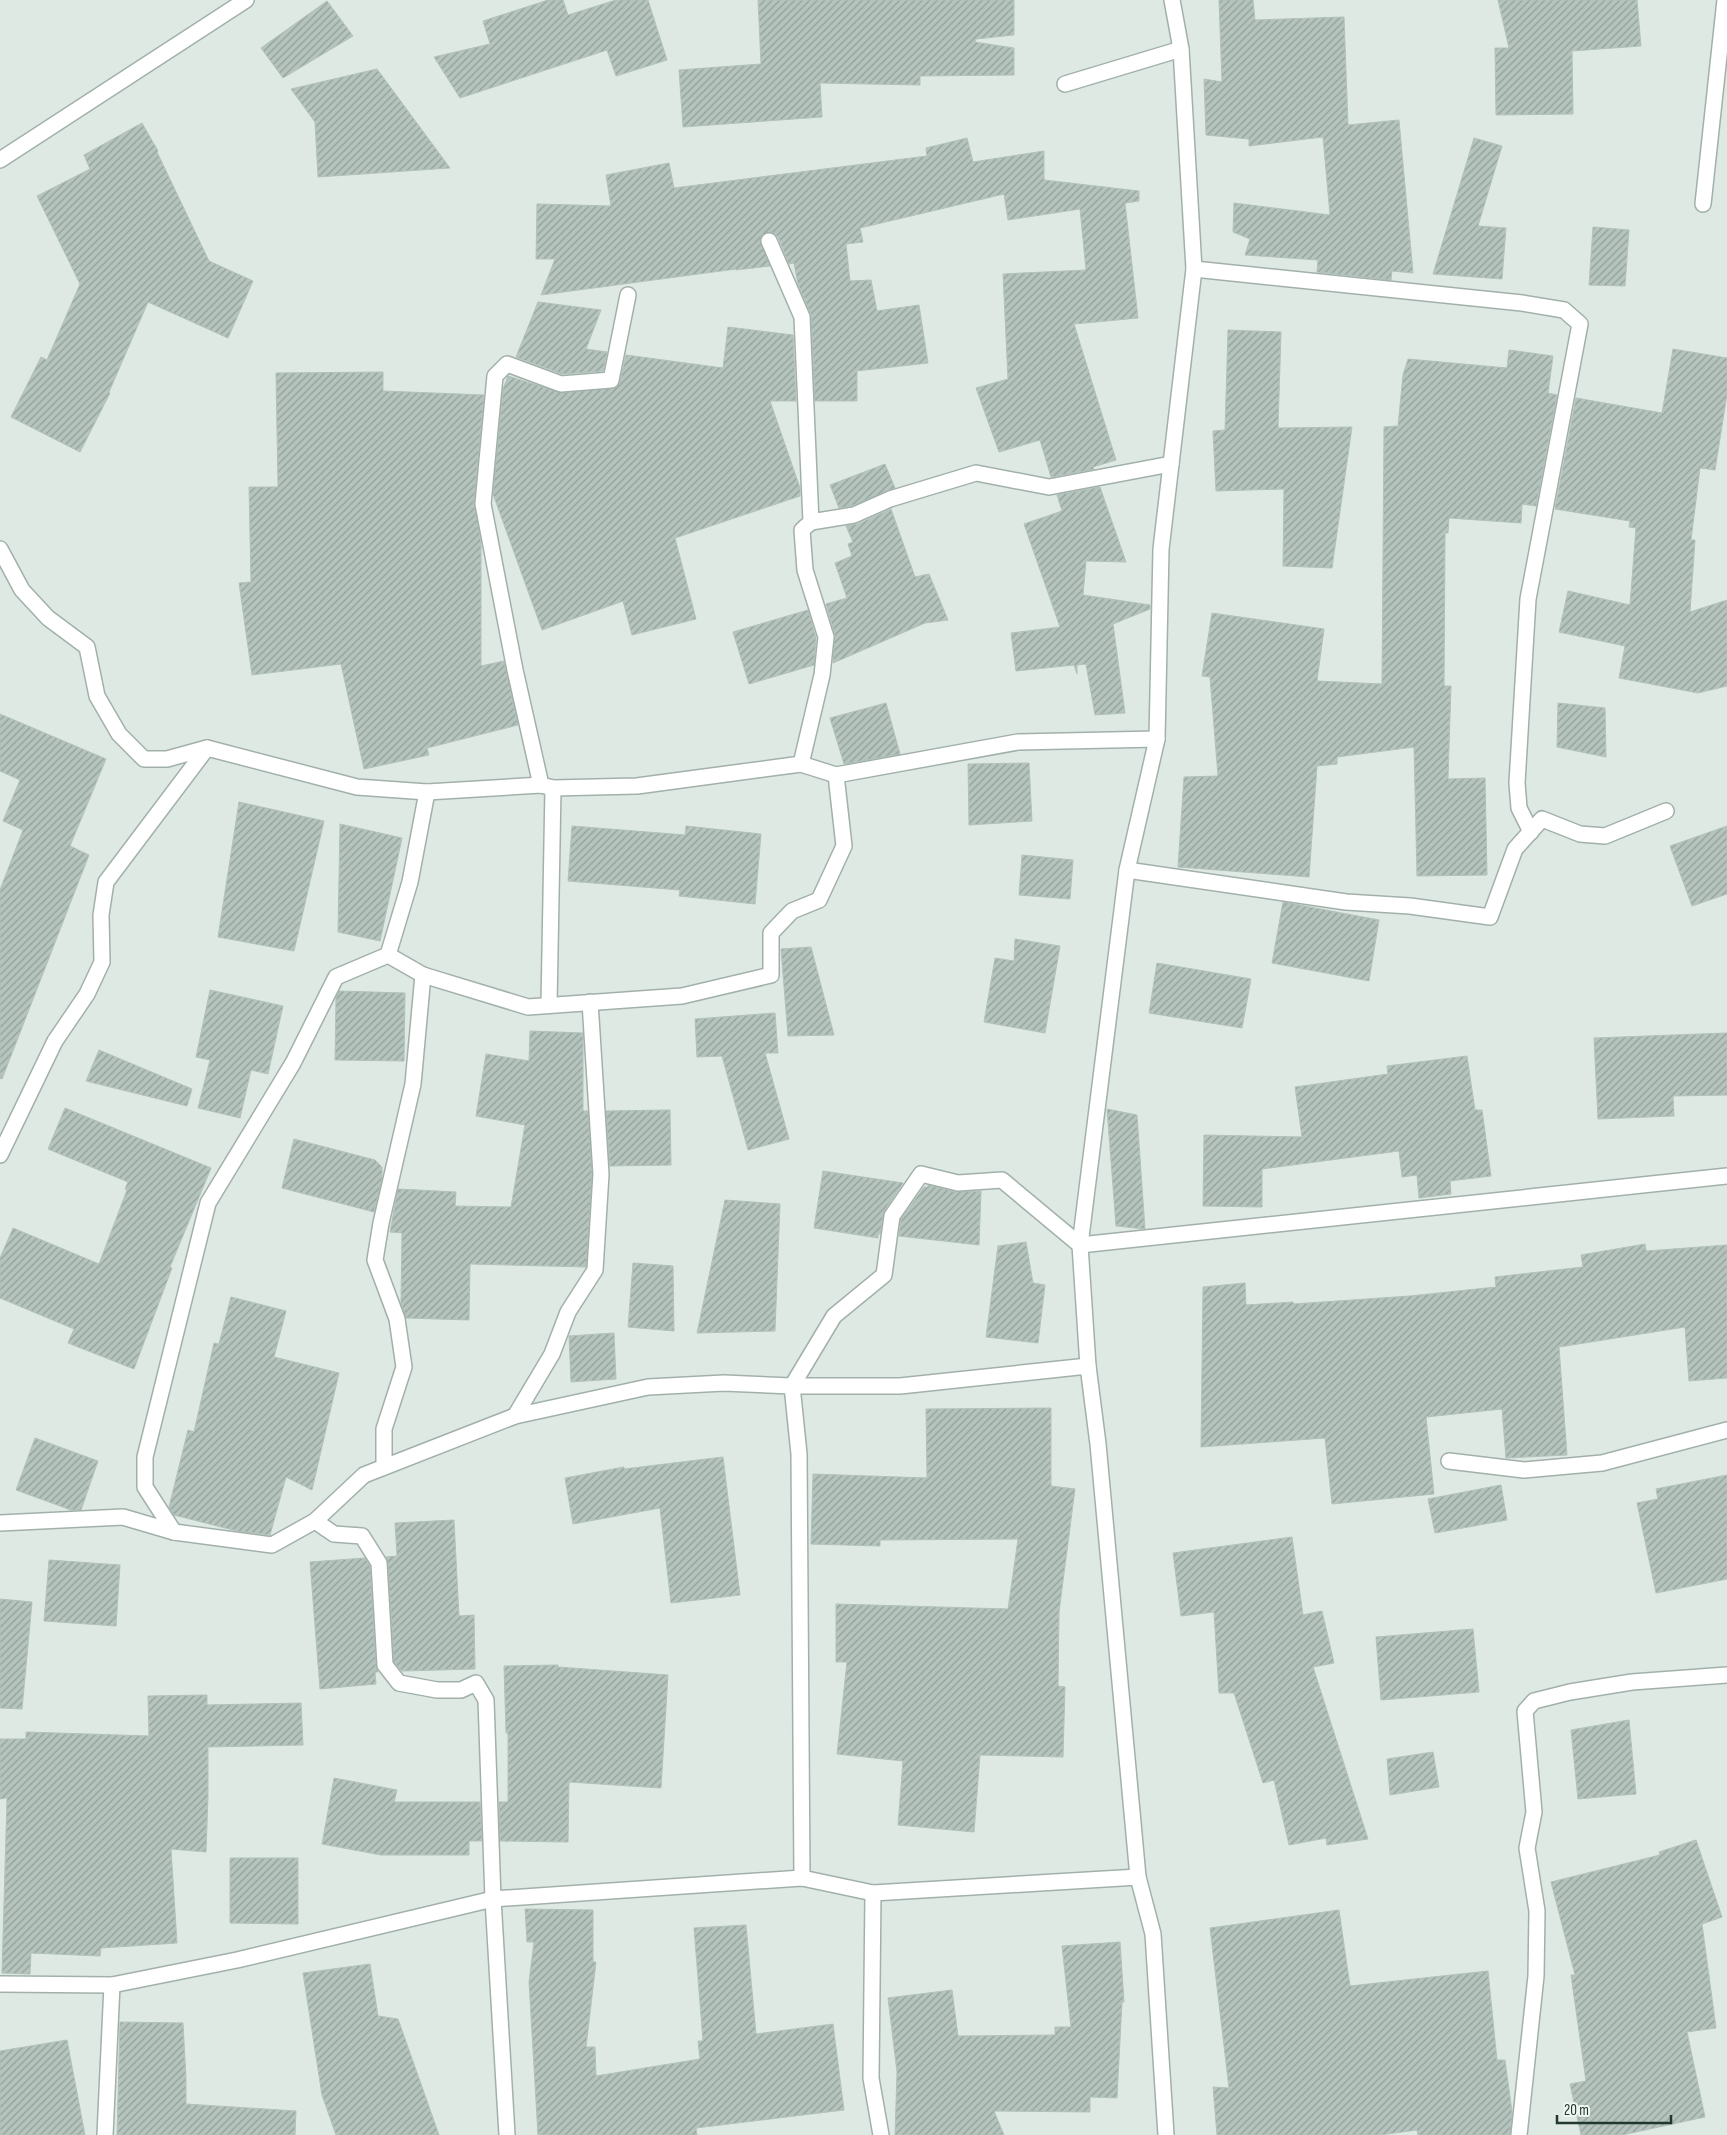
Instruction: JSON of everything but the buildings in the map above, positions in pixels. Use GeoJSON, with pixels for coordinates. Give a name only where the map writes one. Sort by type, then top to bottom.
{"type":"FeatureCollection","features":[{"type":"Feature","properties":{"kind":"street"},"geometry":{"type":"LineString","coordinates":[[0,160],[246,0]]}},
{"type":"Feature","properties":{"kind":"street"},"geometry":{"type":"LineString","coordinates":[[1166,2135],[1153,1934],[1138,1877],[1098,1444],[1088,1366],[1080,1245],[1127,870],[1157,739],[1161,548],[1194,268],[1181,49],[1172,0]]}},
{"type":"Feature","properties":{"kind":"street"},"geometry":{"type":"LineString","coordinates":[[1703,204],[1725,0]]}},
{"type":"Feature","properties":{"kind":"street"},"geometry":{"type":"LineString","coordinates":[[1065,84],[1181,49]]}},
{"type":"Feature","properties":{"kind":"street"},"geometry":{"type":"LineString","coordinates":[[769,241],[802,317],[811,522]]}},
{"type":"Feature","properties":{"kind":"street"},"geometry":{"type":"LineString","coordinates":[[1194,268],[1564,310],[1580,324],[1528,599],[1517,783],[1519,808],[1531,832]]}},
{"type":"Feature","properties":{"kind":"street"},"geometry":{"type":"LineString","coordinates":[[549,1005],[547,787],[516,670],[483,504],[495,376],[507,364],[560,384],[611,380],[628,295]]}},
{"type":"Feature","properties":{"kind":"street"},"geometry":{"type":"LineString","coordinates":[[801,764],[822,675],[826,637],[804,570],[802,530],[811,522],[854,515],[890,499],[976,473],[1048,487],[1171,464]]}},
{"type":"Feature","properties":{"kind":"street"},"geometry":{"type":"LineString","coordinates":[[0,550],[22,590],[48,618],[87,647],[97,696],[119,734],[144,760],[167,759],[207,748],[357,786],[427,792],[547,787],[636,786],[801,764],[836,775],[1018,742],[1157,739]]}},
{"type":"Feature","properties":{"kind":"street"},"geometry":{"type":"LineString","coordinates":[[0,1155],[55,1040],[87,994],[102,962],[101,915],[106,882],[207,748]]}},
{"type":"Feature","properties":{"kind":"street"},"geometry":{"type":"LineString","coordinates":[[388,955],[423,975],[528,1007],[682,996],[771,975],[771,933],[792,910],[818,900],[844,846],[836,775]]}},
{"type":"Feature","properties":{"kind":"street"},"geometry":{"type":"LineString","coordinates":[[388,955],[410,882],[427,792]]}},
{"type":"Feature","properties":{"kind":"street"},"geometry":{"type":"LineString","coordinates":[[1127,870],[1346,902],[1410,906],[1490,917],[1515,849],[1542,819],[1580,834],[1605,836],[1666,811]]}},
{"type":"Feature","properties":{"kind":"street"},"geometry":{"type":"LineString","coordinates":[[174,1532],[145,1487],[145,1457],[208,1202],[293,1063],[336,976],[388,955]]}},
{"type":"Feature","properties":{"kind":"street"},"geometry":{"type":"LineString","coordinates":[[384,1467],[384,1429],[404,1367],[397,1319],[375,1260],[381,1223],[413,1084],[423,975]]}},
{"type":"Feature","properties":{"kind":"street"},"geometry":{"type":"LineString","coordinates":[[515,1416],[552,1354],[568,1312],[595,1270],[601,1174],[590,1002]]}},
{"type":"Feature","properties":{"kind":"street"},"geometry":{"type":"LineString","coordinates":[[802,1878],[800,1454],[792,1386],[834,1316],[884,1274],[892,1216],[921,1174],[958,1184],[1002,1180],[1080,1245],[1727,1176]]}},
{"type":"Feature","properties":{"kind":"street"},"geometry":{"type":"LineString","coordinates":[[0,1523],[123,1517],[174,1532],[272,1545],[314,1522],[364,1475],[515,1416],[648,1388],[724,1383],[792,1386],[900,1386],[1088,1366]]}},
{"type":"Feature","properties":{"kind":"street"},"geometry":{"type":"LineString","coordinates":[[1449,1461],[1524,1470],[1602,1463],[1727,1430]]}},
{"type":"Feature","properties":{"kind":"street"},"geometry":{"type":"LineString","coordinates":[[314,1522],[334,1534],[362,1536],[379,1563],[385,1665],[398,1684],[437,1690],[461,1690],[476,1682],[486,1700],[494,1899],[507,2135]]}},
{"type":"Feature","properties":{"kind":"street"},"geometry":{"type":"LineString","coordinates":[[1519,2135],[1536,1967],[1537,1911],[1527,1848],[1534,1812],[1525,1711],[1534,1701],[1570,1692],[1632,1682],[1727,1675]]}},
{"type":"Feature","properties":{"kind":"street"},"geometry":{"type":"LineString","coordinates":[[0,1984],[112,1985],[238,1960],[494,1899],[802,1878],[873,1893],[1138,1877]]}},
{"type":"Feature","properties":{"kind":"street"},"geometry":{"type":"LineString","coordinates":[[873,1893],[871,2078],[881,2135]]}},
{"type":"Feature","properties":{"kind":"street"},"geometry":{"type":"LineString","coordinates":[[105,2135],[112,1985]]}}]}
